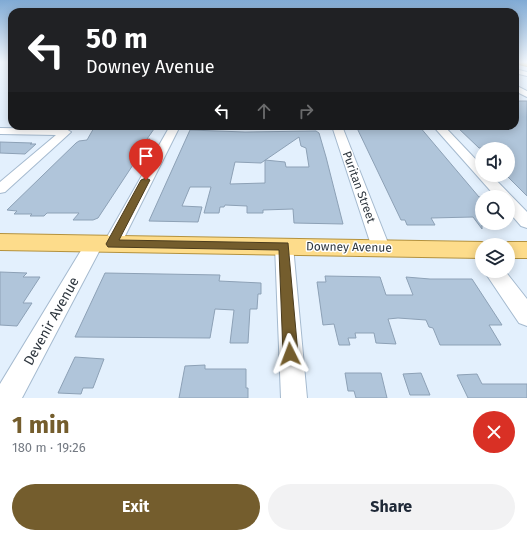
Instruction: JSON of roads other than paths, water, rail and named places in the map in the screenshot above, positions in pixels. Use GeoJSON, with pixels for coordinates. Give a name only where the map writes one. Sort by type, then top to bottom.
{"type":"FeatureCollection","features":[{"type":"Feature","properties":{"kind":"main road","name":"Downey Avenue"},"geometry":{"type":"LineString","coordinates":[[0,242],[284,246],[475,251]]}},
{"type":"Feature","properties":{"kind":"main road"},"geometry":{"type":"LineString","coordinates":[[515,250],[527,250]]}},
{"type":"Feature","properties":{"kind":"street","name":"Devenir Avenue"},"geometry":{"type":"LineString","coordinates":[[7,398],[173,130]]}},
{"type":"Feature","properties":{"kind":"street","name":"Puritan Street"},"geometry":{"type":"LineString","coordinates":[[337,130],[381,248]]}},
{"type":"Feature","properties":{"kind":"street"},"geometry":{"type":"LineString","coordinates":[[442,130],[475,165]]}},
{"type":"Feature","properties":{"kind":"street"},"geometry":{"type":"LineString","coordinates":[[0,131],[66,132],[0,189]]}},
{"type":"Feature","properties":{"kind":"street"},"geometry":{"type":"LineString","coordinates":[[490,182],[498,190]]}},
{"type":"Feature","properties":{"kind":"street"},"geometry":{"type":"LineString","coordinates":[[515,209],[527,222]]}},
{"type":"Feature","properties":{"kind":"street"},"geometry":{"type":"LineString","coordinates":[[284,246],[294,398]]}},
{"type":"Feature","properties":{"kind":"street"},"geometry":{"type":"LineString","coordinates":[[499,278],[527,316]]}}]}
